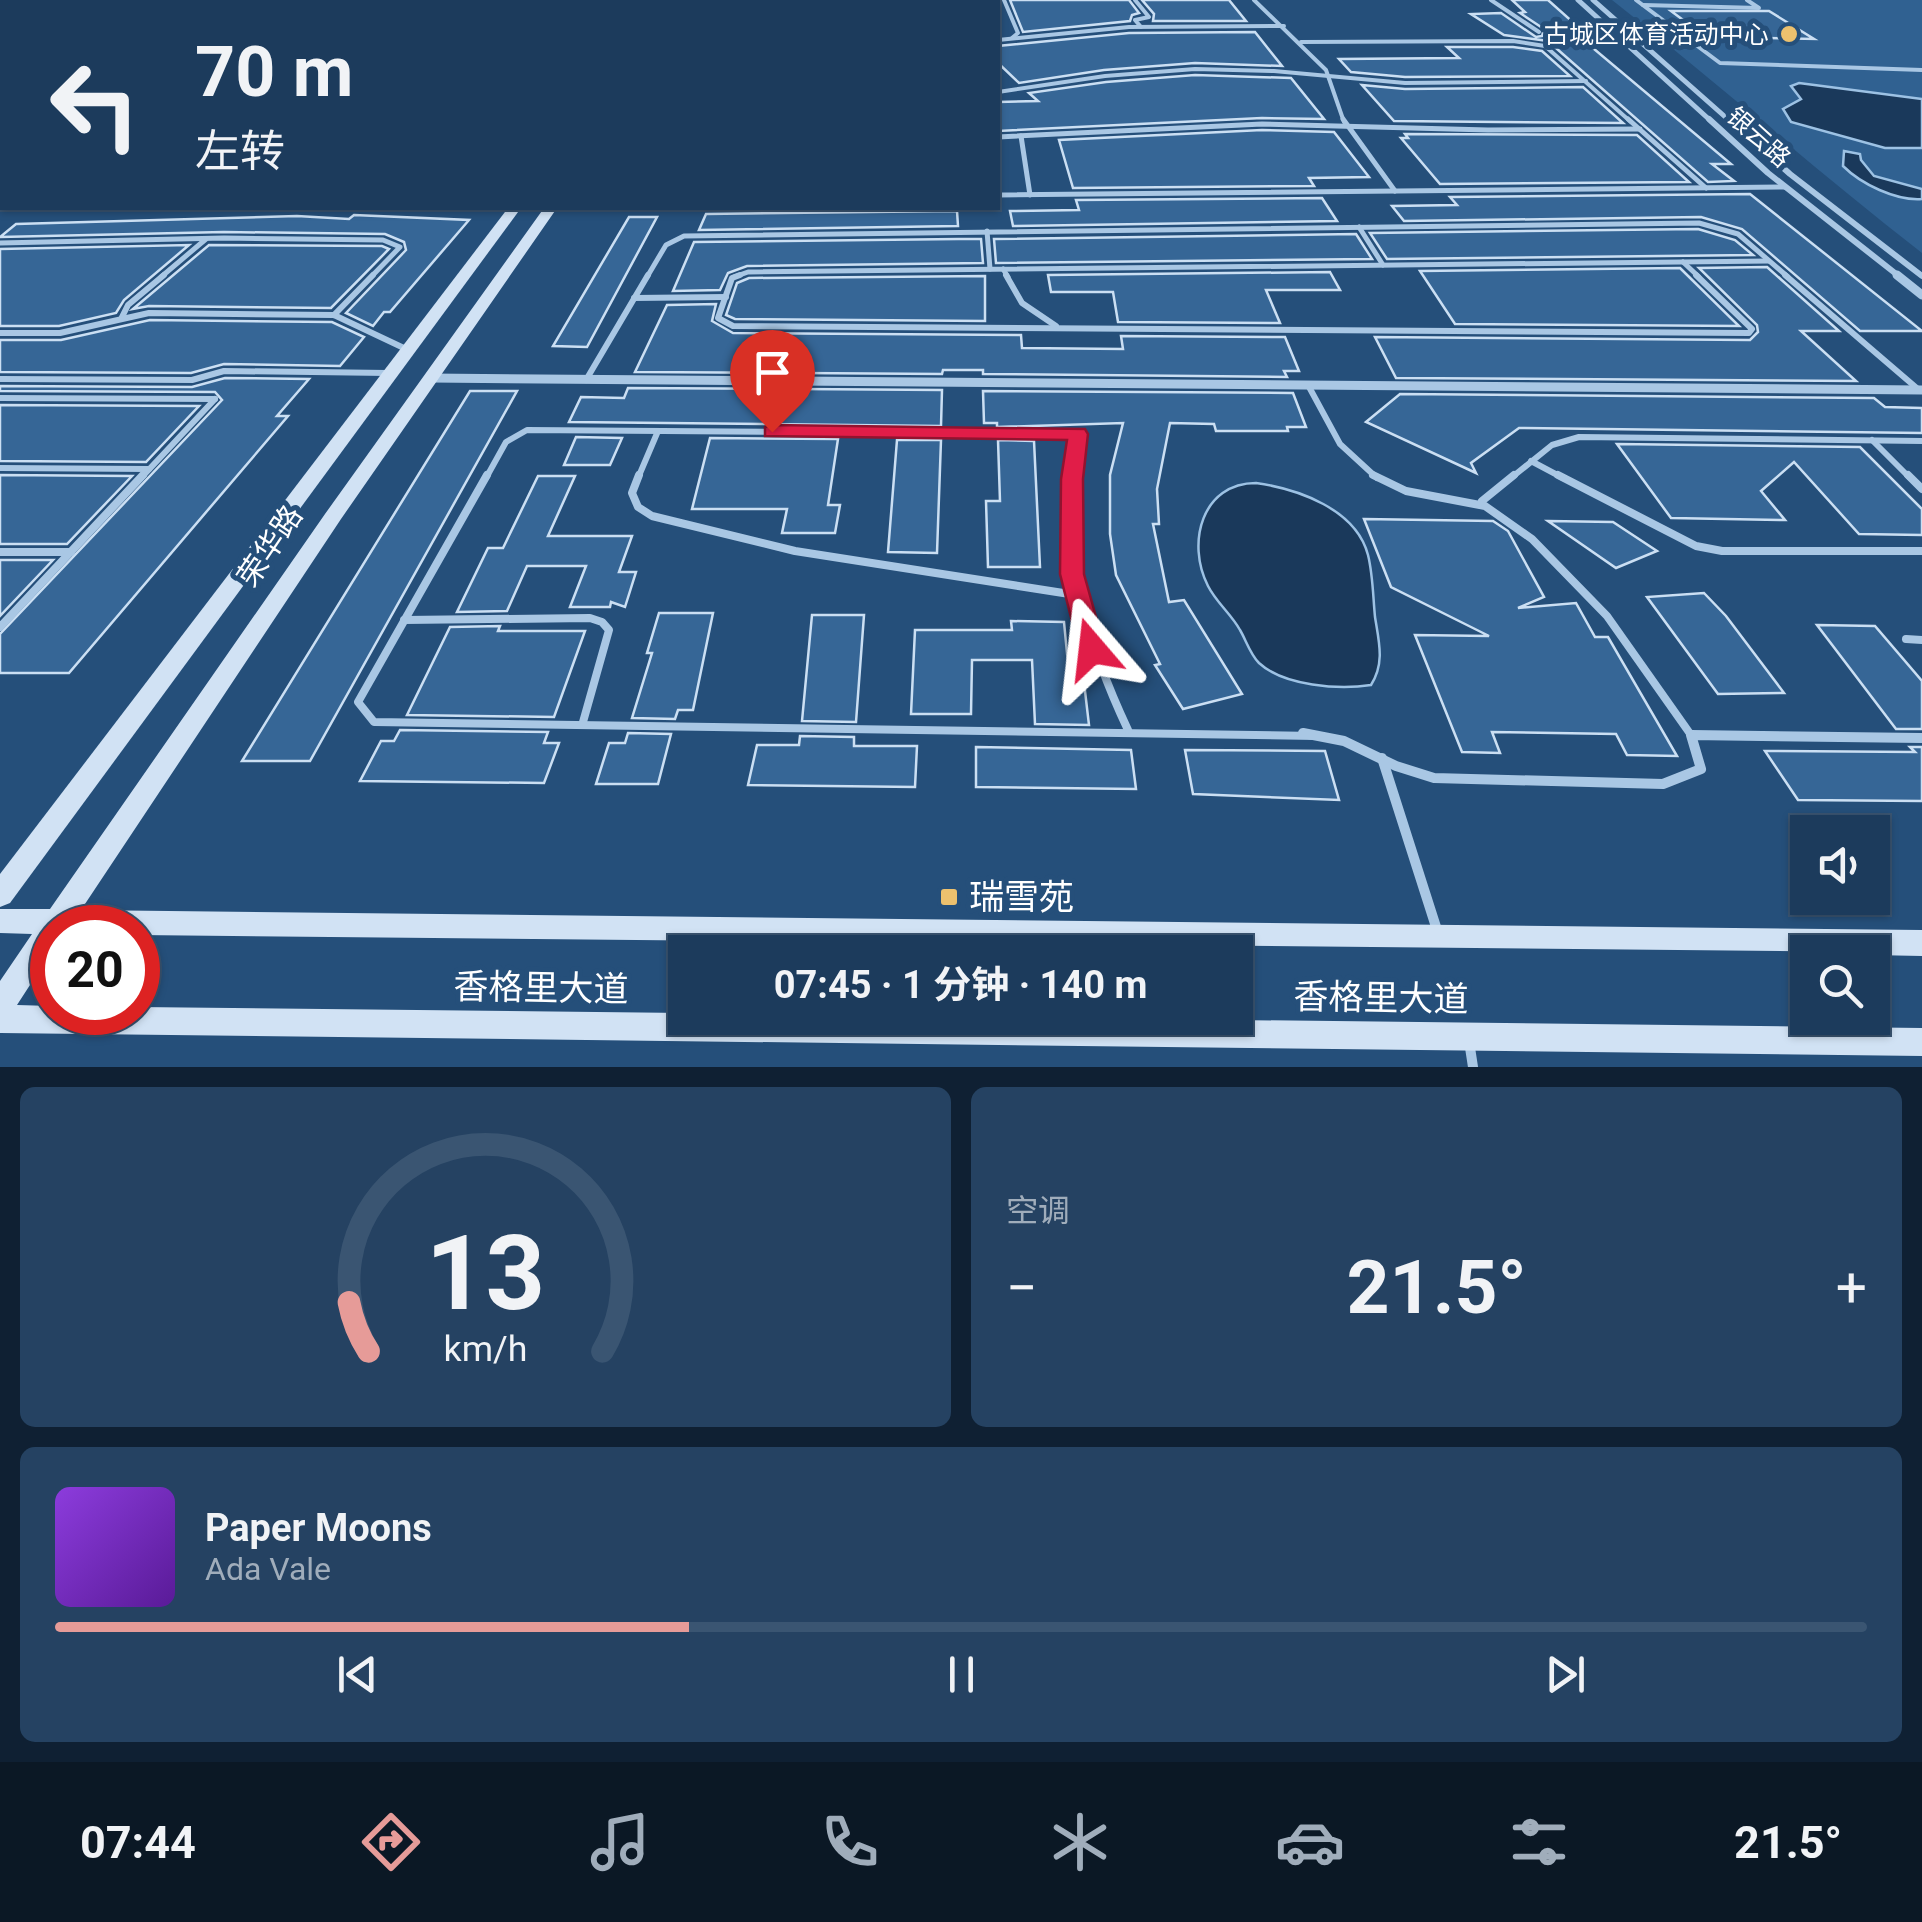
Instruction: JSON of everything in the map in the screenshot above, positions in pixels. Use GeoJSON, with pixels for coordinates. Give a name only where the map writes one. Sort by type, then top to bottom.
{"type":"FeatureCollection","features":[{"type":"Feature","properties":{"kind":"main road","name":"荣华路"},"geometry":{"type":"LineString","coordinates":[[0,895],[512,210]]}},
{"type":"Feature","properties":{"kind":"main road","name":"荣华路"},"geometry":{"type":"LineString","coordinates":[[68,905],[549,210]]}},
{"type":"Feature","properties":{"kind":"main road","name":"香格里大道"},"geometry":{"type":"LineString","coordinates":[[0,921],[30,924]]}},
{"type":"Feature","properties":{"kind":"main road","name":"香格里大道"},"geometry":{"type":"LineString","coordinates":[[160,927],[1922,942]]}},
{"type":"Feature","properties":{"kind":"main road","name":"荣华路"},"geometry":{"type":"LineString","coordinates":[[0,1006],[30,962]]}},
{"type":"Feature","properties":{"kind":"main road","name":"香格里大道"},"geometry":{"type":"LineString","coordinates":[[0,1019],[1471,1052],[1916,1046]]}},
{"type":"Feature","properties":{"kind":"street","name":"银云路"},"geometry":{"type":"LineString","coordinates":[[1578,0],[1784,187],[1922,295]]}},
{"type":"Feature","properties":{"kind":"street","name":"银云路"},"geometry":{"type":"LineString","coordinates":[[1593,0],[1790,174],[1922,276]]}},
{"type":"Feature","properties":{"kind":"street"},"geometry":{"type":"LineString","coordinates":[[430,378],[1920,390]]}},
{"type":"Feature","properties":{"kind":"lane"},"geometry":{"type":"LineString","coordinates":[[1004,0],[1018,33],[1012,38]]}},
{"type":"Feature","properties":{"kind":"lane"},"geometry":{"type":"LineString","coordinates":[[1135,0],[1149,18],[1135,20],[1141,26]]}},
{"type":"Feature","properties":{"kind":"lane"},"geometry":{"type":"LineString","coordinates":[[1254,0],[1301,42],[1328,77],[1346,126],[1395,191]]}},
{"type":"Feature","properties":{"kind":"lane"},"geometry":{"type":"LineString","coordinates":[[1491,0],[1539,32]]}},
{"type":"Feature","properties":{"kind":"lane"},"geometry":{"type":"LineString","coordinates":[[1636,0],[1720,63],[1922,70]]}},
{"type":"Feature","properties":{"kind":"lane"},"geometry":{"type":"LineString","coordinates":[[1643,5],[1759,8],[1747,0]]}},
{"type":"Feature","properties":{"kind":"lane"},"geometry":{"type":"LineString","coordinates":[[1000,40],[1141,26],[1284,26]]}},
{"type":"Feature","properties":{"kind":"lane"},"geometry":{"type":"LineString","coordinates":[[1301,42],[1522,41],[1545,46],[1706,188]]}},
{"type":"Feature","properties":{"kind":"lane"},"geometry":{"type":"LineString","coordinates":[[1000,92],[1105,76],[1196,69],[1404,83],[1586,81]]}},
{"type":"Feature","properties":{"kind":"lane"},"geometry":{"type":"LineString","coordinates":[[1000,137],[1262,124],[1488,130],[1640,129]]}},
{"type":"Feature","properties":{"kind":"lane"},"geometry":{"type":"LineString","coordinates":[[1021,136],[1030,194]]}},
{"type":"Feature","properties":{"kind":"lane"},"geometry":{"type":"LineString","coordinates":[[1000,195],[1784,187]]}},
{"type":"Feature","properties":{"kind":"lane"},"geometry":{"type":"LineString","coordinates":[[586,380],[666,245],[684,236],[1706,224],[1738,234],[1920,390]]}},
{"type":"Feature","properties":{"kind":"lane"},"geometry":{"type":"LineString","coordinates":[[1358,227],[1383,265]]}},
{"type":"Feature","properties":{"kind":"lane"},"geometry":{"type":"LineString","coordinates":[[986,231],[990,269]]}},
{"type":"Feature","properties":{"kind":"lane"},"geometry":{"type":"LineString","coordinates":[[0,243],[206,239],[382,240],[398,244],[400,247],[334,316]]}},
{"type":"Feature","properties":{"kind":"lane"},"geometry":{"type":"LineString","coordinates":[[121,317],[128,305],[206,239]]}},
{"type":"Feature","properties":{"kind":"lane"},"geometry":{"type":"LineString","coordinates":[[1683,262],[1752,329],[1749,333],[733,326],[718,318],[732,278],[748,272],[1769,261]]}},
{"type":"Feature","properties":{"kind":"lane"},"geometry":{"type":"LineString","coordinates":[[1004,269],[1022,303],[1061,328]]}},
{"type":"Feature","properties":{"kind":"lane"},"geometry":{"type":"LineString","coordinates":[[634,298],[726,297]]}},
{"type":"Feature","properties":{"kind":"lane"},"geometry":{"type":"LineString","coordinates":[[0,333],[60,333],[149,313],[334,316],[406,349]]}},
{"type":"Feature","properties":{"kind":"lane"},"geometry":{"type":"LineString","coordinates":[[0,378],[192,380],[224,371],[388,373]]}},
{"type":"Feature","properties":{"kind":"lane"},"geometry":{"type":"LineString","coordinates":[[1128,730],[1092,649],[1076,596],[1070,524],[1078,434],[526,430],[515,434],[506,442],[358,702],[374,722],[1302,732],[1344,741],[1416,774],[1453,780],[1663,784],[1691,776],[1700,768],[1691,734],[1624,632],[1594,598],[1527,534],[1482,502],[1433,498],[1371,476],[1332,438],[1308,385]]}},
{"type":"Feature","properties":{"kind":"lane"},"geometry":{"type":"LineString","coordinates":[[0,398],[215,399],[0,627]]}},
{"type":"Feature","properties":{"kind":"lane"},"geometry":{"type":"LineString","coordinates":[[658,431],[632,493],[638,507],[652,516],[795,551],[1076,596]]}},
{"type":"Feature","properties":{"kind":"lane"},"geometry":{"type":"LineString","coordinates":[[1482,502],[1552,445],[1578,437],[1922,441]]}},
{"type":"Feature","properties":{"kind":"lane"},"geometry":{"type":"LineString","coordinates":[[1872,440],[1922,489]]}},
{"type":"Feature","properties":{"kind":"lane"},"geometry":{"type":"LineString","coordinates":[[1531,461],[1696,546],[1722,551],[1922,551]]}},
{"type":"Feature","properties":{"kind":"lane"},"geometry":{"type":"LineString","coordinates":[[0,468],[149,469]]}},
{"type":"Feature","properties":{"kind":"lane"},"geometry":{"type":"LineString","coordinates":[[0,552],[71,552]]}},
{"type":"Feature","properties":{"kind":"lane"},"geometry":{"type":"LineString","coordinates":[[404,620],[590,618],[602,622],[609,630],[582,722]]}},
{"type":"Feature","properties":{"kind":"lane"},"geometry":{"type":"LineString","coordinates":[[1906,640],[1922,640]]}},
{"type":"Feature","properties":{"kind":"lane"},"geometry":{"type":"LineString","coordinates":[[1691,734],[1922,738]]}},
{"type":"Feature","properties":{"kind":"lane"},"geometry":{"type":"LineString","coordinates":[[1382,758],[1439,937]]}},
{"type":"Feature","properties":{"kind":"shaded area"},"geometry":{"type":"Polygon","coordinates":[[[1612,0],[1922,0],[1922,253],[1690,63],[1612,0]]]}},
{"type":"Feature","properties":{"kind":"shaded area"},"geometry":{"type":"Polygon","coordinates":[[[1799,83],[1922,99],[1922,148],[1885,148],[1791,122],[1783,109],[1801,99],[1791,86],[1799,83]]]}},
{"type":"Feature","properties":{"kind":"shaded area"},"geometry":{"type":"Polygon","coordinates":[[[1844,151],[1860,154],[1874,176],[1922,189],[1922,199],[1890,194],[1859,179],[1843,166],[1844,151]]]}},
{"type":"Feature","properties":{"kind":"shaded area"},"geometry":{"type":"Polygon","coordinates":[[[1256,483],[1290,490],[1323,504],[1351,525],[1361,539],[1371,570],[1380,652],[1371,685],[1312,684],[1270,671],[1256,659],[1211,592],[1199,552],[1204,518],[1223,493],[1256,483]]]}},
{"type":"Feature","properties":{"kind":"building"},"geometry":{"type":"Polygon","coordinates":[[[1010,0],[1129,0],[1139,13],[1132,15],[1130,21],[1023,32],[1010,0]]]}},
{"type":"Feature","properties":{"kind":"building"},"geometry":{"type":"Polygon","coordinates":[[[1142,0],[1229,0],[1246,21],[1153,21],[1154,14],[1142,0]]]}},
{"type":"Feature","properties":{"kind":"building"},"geometry":{"type":"Polygon","coordinates":[[[1512,0],[1548,0],[1585,33],[1575,33],[1731,164],[1712,164],[1734,181],[1708,182],[1548,41],[1504,35],[1471,14],[1501,13],[1536,37],[1542,36],[1544,29],[1520,13],[1525,12],[1512,0]]]}},
{"type":"Feature","properties":{"kind":"building"},"geometry":{"type":"Polygon","coordinates":[[[1671,11],[1769,11],[1814,39],[1706,37],[1671,11]]]}},
{"type":"Feature","properties":{"kind":"building"},"geometry":{"type":"Polygon","coordinates":[[[1255,32],[1282,66],[1195,63],[1104,70],[1019,83],[1000,65],[1000,46],[1129,33],[1255,32]]]}},
{"type":"Feature","properties":{"kind":"building"},"geometry":{"type":"Polygon","coordinates":[[[1447,47],[1542,51],[1570,76],[1405,77],[1351,72],[1339,59],[1459,58],[1447,47]]]}},
{"type":"Feature","properties":{"kind":"building"},"geometry":{"type":"Polygon","coordinates":[[[1195,75],[1291,78],[1324,119],[1262,118],[1000,131],[1000,102],[1038,101],[1029,93],[1195,75]]]}},
{"type":"Feature","properties":{"kind":"building"},"geometry":{"type":"Polygon","coordinates":[[[1362,85],[1405,89],[1583,87],[1623,123],[1394,121],[1362,85]]]}},
{"type":"Feature","properties":{"kind":"building"},"geometry":{"type":"Polygon","coordinates":[[[1262,130],[1334,132],[1369,177],[1309,178],[1314,186],[1073,188],[1059,140],[1262,130]]]}},
{"type":"Feature","properties":{"kind":"building"},"geometry":{"type":"Polygon","coordinates":[[[1405,134],[1637,135],[1689,182],[1440,184],[1401,138],[1408,138],[1405,134]]]}},
{"type":"Feature","properties":{"kind":"building"},"geometry":{"type":"Polygon","coordinates":[[[1750,194],[1922,331],[1860,331],[1742,229],[1701,217],[1404,221],[1392,206],[1457,205],[1450,197],[1750,194]]]}},
{"type":"Feature","properties":{"kind":"building"},"geometry":{"type":"Polygon","coordinates":[[[1322,198],[1337,221],[1013,226],[1010,211],[1079,210],[1076,200],[1322,198]]]}},
{"type":"Feature","properties":{"kind":"building"},"geometry":{"type":"Polygon","coordinates":[[[957,211],[958,226],[699,230],[706,214],[957,211]]]}},
{"type":"Feature","properties":{"kind":"building"},"geometry":{"type":"Polygon","coordinates":[[[354,215],[469,220],[390,312],[384,312],[373,326],[346,313],[406,250],[404,242],[385,234],[224,232],[0,237],[16,224],[297,216],[349,219],[354,215]]]}},
{"type":"Feature","properties":{"kind":"building"},"geometry":{"type":"Polygon","coordinates":[[[629,217],[657,217],[587,347],[553,346],[629,217]]]}},
{"type":"Feature","properties":{"kind":"building"},"geometry":{"type":"Polygon","coordinates":[[[1698,229],[1735,240],[1753,255],[1387,259],[1370,233],[1698,229]]]}},
{"type":"Feature","properties":{"kind":"building"},"geometry":{"type":"Polygon","coordinates":[[[1356,234],[1372,259],[996,263],[994,239],[1356,234]]]}},
{"type":"Feature","properties":{"kind":"building"},"geometry":{"type":"Polygon","coordinates":[[[981,239],[983,263],[747,266],[728,273],[720,290],[673,291],[694,242],[981,239]]]}},
{"type":"Feature","properties":{"kind":"building"},"geometry":{"type":"Polygon","coordinates":[[[189,245],[124,300],[116,313],[59,326],[0,326],[0,249],[189,245]]]}},
{"type":"Feature","properties":{"kind":"building"},"geometry":{"type":"Polygon","coordinates":[[[209,245],[389,249],[331,308],[133,309],[209,245]]]}},
{"type":"Feature","properties":{"kind":"building"},"geometry":{"type":"Polygon","coordinates":[[[1767,267],[1839,331],[1801,331],[1856,381],[1396,378],[1375,337],[1750,340],[1758,332],[1757,325],[1699,268],[1767,267]]]}},
{"type":"Feature","properties":{"kind":"building"},"geometry":{"type":"Polygon","coordinates":[[[1680,268],[1739,326],[1455,324],[1420,271],[1680,268]]]}},
{"type":"Feature","properties":{"kind":"building"},"geometry":{"type":"Polygon","coordinates":[[[1330,272],[1340,290],[1266,290],[1280,323],[1118,322],[1113,292],[1051,292],[1048,275],[1330,272]]]}},
{"type":"Feature","properties":{"kind":"building"},"geometry":{"type":"Polygon","coordinates":[[[985,276],[985,321],[735,319],[726,315],[737,283],[749,278],[985,276]]]}},
{"type":"Feature","properties":{"kind":"building"},"geometry":{"type":"Polygon","coordinates":[[[716,304],[712,321],[733,333],[1021,335],[1022,348],[1123,349],[1121,336],[1285,337],[1299,371],[1284,371],[1287,377],[983,374],[983,370],[943,370],[942,374],[635,372],[667,305],[716,304]]]}},
{"type":"Feature","properties":{"kind":"building"},"geometry":{"type":"Polygon","coordinates":[[[150,320],[332,322],[364,337],[340,366],[224,364],[191,373],[0,372],[0,340],[61,340],[150,320]]]}},
{"type":"Feature","properties":{"kind":"building"},"geometry":{"type":"Polygon","coordinates":[[[225,378],[309,379],[277,416],[288,416],[69,673],[0,673],[0,634],[222,400],[215,392],[0,391],[0,386],[192,387],[225,378]]]}},
{"type":"Feature","properties":{"kind":"building"},"geometry":{"type":"Polygon","coordinates":[[[628,388],[942,390],[941,426],[569,422],[581,397],[624,398],[628,388]]]}},
{"type":"Feature","properties":{"kind":"building"},"geometry":{"type":"Polygon","coordinates":[[[470,391],[517,391],[310,761],[242,761],[470,391]]]}},
{"type":"Feature","properties":{"kind":"building"},"geometry":{"type":"Polygon","coordinates":[[[983,391],[1293,393],[1306,427],[1287,427],[1288,431],[1216,431],[1214,424],[1170,423],[1157,489],[1159,524],[1153,524],[1169,602],[1184,600],[1242,694],[1183,709],[1155,665],[1160,664],[1116,575],[1110,534],[1110,475],[1123,423],[997,427],[997,423],[984,423],[983,391]]]}},
{"type":"Feature","properties":{"kind":"building"},"geometry":{"type":"Polygon","coordinates":[[[1400,394],[1874,398],[1885,407],[1922,408],[1922,433],[1519,428],[1471,463],[1476,473],[1366,422],[1400,394]]]}},
{"type":"Feature","properties":{"kind":"building"},"geometry":{"type":"Polygon","coordinates":[[[0,405],[199,406],[146,462],[0,461],[0,405]]]}},
{"type":"Feature","properties":{"kind":"building"},"geometry":{"type":"Polygon","coordinates":[[[576,437],[622,438],[610,465],[564,465],[576,437]]]}},
{"type":"Feature","properties":{"kind":"building"},"geometry":{"type":"Polygon","coordinates":[[[710,438],[838,439],[828,505],[840,505],[835,533],[782,533],[787,509],[692,509],[710,438]]]}},
{"type":"Feature","properties":{"kind":"building"},"geometry":{"type":"Polygon","coordinates":[[[897,440],[941,440],[937,553],[888,552],[897,440]]]}},
{"type":"Feature","properties":{"kind":"building"},"geometry":{"type":"Polygon","coordinates":[[[998,440],[1034,441],[1040,567],[988,567],[986,501],[1000,501],[998,440]]]}},
{"type":"Feature","properties":{"kind":"building"},"geometry":{"type":"Polygon","coordinates":[[[1617,444],[1860,447],[1922,509],[1922,535],[1859,534],[1794,462],[1761,491],[1785,520],[1671,518],[1617,444]]]}},
{"type":"Feature","properties":{"kind":"building"},"geometry":{"type":"Polygon","coordinates":[[[0,475],[132,476],[67,544],[0,544],[0,475]]]}},
{"type":"Feature","properties":{"kind":"building"},"geometry":{"type":"Polygon","coordinates":[[[538,476],[575,476],[548,536],[632,536],[619,572],[636,572],[625,607],[611,602],[610,607],[570,607],[586,566],[527,566],[507,611],[457,612],[488,548],[503,548],[538,476]]]}},
{"type":"Feature","properties":{"kind":"building"},"geometry":{"type":"Polygon","coordinates":[[[1364,519],[1493,521],[1508,531],[1544,597],[1518,608],[1576,603],[1595,637],[1608,637],[1677,756],[1627,755],[1616,734],[1492,732],[1500,753],[1462,752],[1415,635],[1489,636],[1391,587],[1364,519]]]}},
{"type":"Feature","properties":{"kind":"building"},"geometry":{"type":"Polygon","coordinates":[[[1548,521],[1613,522],[1657,551],[1616,568],[1548,521]]]}},
{"type":"Feature","properties":{"kind":"building"},"geometry":{"type":"Polygon","coordinates":[[[0,560],[53,560],[0,616],[0,560]]]}},
{"type":"Feature","properties":{"kind":"building"},"geometry":{"type":"Polygon","coordinates":[[[1704,593],[1784,693],[1718,694],[1647,597],[1704,593]]]}},
{"type":"Feature","properties":{"kind":"building"},"geometry":{"type":"Polygon","coordinates":[[[659,613],[713,613],[693,710],[678,710],[675,719],[632,718],[652,653],[647,653],[659,613]]]}},
{"type":"Feature","properties":{"kind":"building"},"geometry":{"type":"Polygon","coordinates":[[[812,615],[864,615],[856,722],[802,721],[812,615]]]}},
{"type":"Feature","properties":{"kind":"building"},"geometry":{"type":"Polygon","coordinates":[[[1011,621],[1064,622],[1069,674],[1083,674],[1089,725],[1035,724],[1032,660],[972,660],[971,714],[911,714],[915,630],[1012,630],[1011,621]]]}},
{"type":"Feature","properties":{"kind":"building"},"geometry":{"type":"Polygon","coordinates":[[[1817,625],[1875,626],[1922,681],[1922,729],[1896,729],[1817,625]]]}},
{"type":"Feature","properties":{"kind":"building"},"geometry":{"type":"Polygon","coordinates":[[[500,626],[498,631],[585,631],[554,717],[407,715],[450,627],[500,626]]]}},
{"type":"Feature","properties":{"kind":"building"},"geometry":{"type":"Polygon","coordinates":[[[400,730],[548,732],[544,743],[559,743],[544,783],[360,781],[381,741],[394,741],[400,730]]]}},
{"type":"Feature","properties":{"kind":"building"},"geometry":{"type":"Polygon","coordinates":[[[628,733],[671,734],[658,784],[596,784],[609,743],[625,743],[628,733]]]}},
{"type":"Feature","properties":{"kind":"building"},"geometry":{"type":"Polygon","coordinates":[[[800,736],[854,737],[854,746],[917,746],[915,787],[748,785],[757,745],[799,745],[800,736]]]}},
{"type":"Feature","properties":{"kind":"building"},"geometry":{"type":"Polygon","coordinates":[[[976,747],[1131,750],[1136,789],[976,787],[976,747]]]}},
{"type":"Feature","properties":{"kind":"building"},"geometry":{"type":"Polygon","coordinates":[[[1910,747],[1922,747],[1922,801],[1798,800],[1765,751],[1915,752],[1910,747]]]}},
{"type":"Feature","properties":{"kind":"building"},"geometry":{"type":"Polygon","coordinates":[[[1185,750],[1325,751],[1339,800],[1193,794],[1185,750]]]}},
{"type":"Feature","properties":{"kind":"place","name":"古城区体育活动中心"},"geometry":{"type":"Point","coordinates":[1789,34]}},
{"type":"Feature","properties":{"kind":"place","name":"瑞雪苑"},"geometry":{"type":"Point","coordinates":[949,897]}},
{"type":"Feature","properties":{"kind":"route"},"geometry":{"type":"LineString","coordinates":[[772,432],[1078,434],[1070,524],[1072,574],[1092,649]]}}]}
